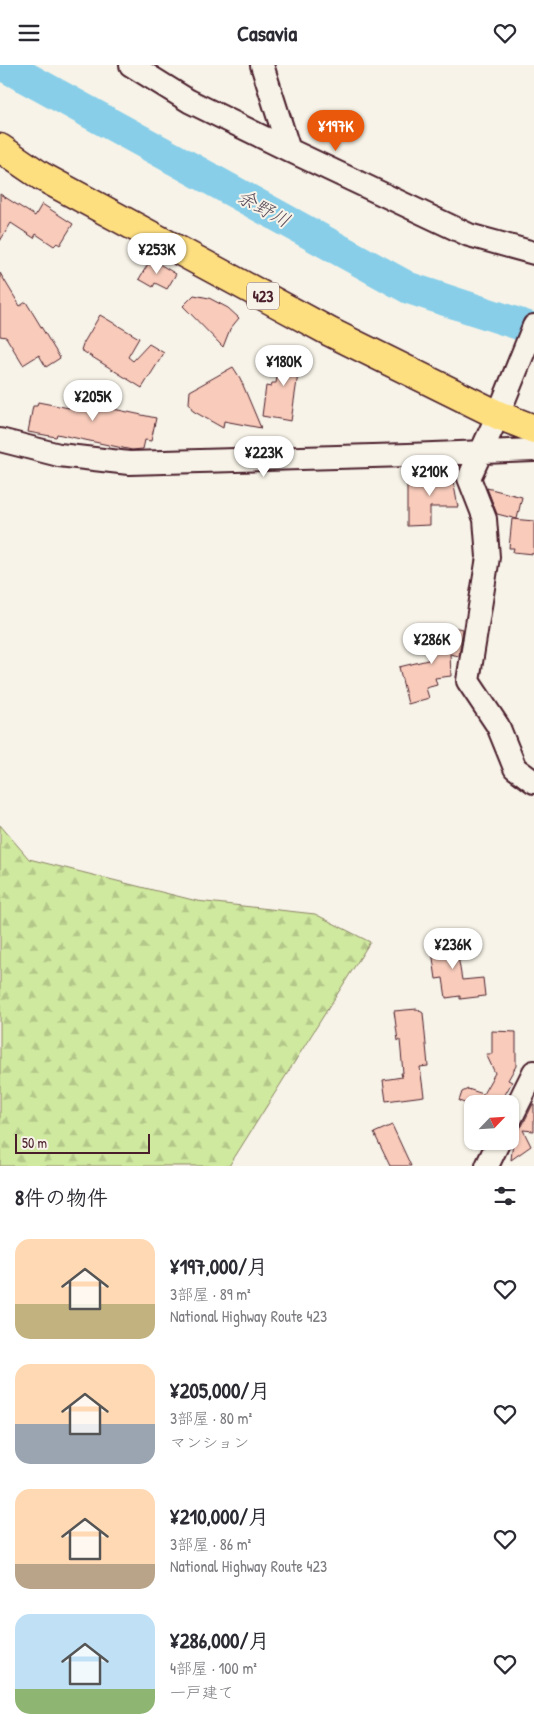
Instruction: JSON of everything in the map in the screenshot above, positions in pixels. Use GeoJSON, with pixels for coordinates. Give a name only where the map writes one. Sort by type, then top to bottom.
{"type":"FeatureCollection","features":[{"type":"Feature","properties":{"kind":"highway","name":"423"},"geometry":{"type":"LineString","coordinates":[[0,148],[41,175],[330,332],[498,415],[534,429]]}},
{"type":"Feature","properties":{"kind":"street"},"geometry":{"type":"LineString","coordinates":[[132,65],[189,101],[469,235],[534,253]]}},
{"type":"Feature","properties":{"kind":"street"},"geometry":{"type":"LineString","coordinates":[[262,65],[289,150]]}},
{"type":"Feature","properties":{"kind":"street"},"geometry":{"type":"LineString","coordinates":[[534,326],[498,415],[469,478],[485,519],[488,557],[468,681],[498,726],[515,768],[534,782]]}},
{"type":"Feature","properties":{"kind":"street"},"geometry":{"type":"LineString","coordinates":[[0,440],[59,455],[129,463],[481,453],[534,449]]}},
{"type":"Feature","properties":{"kind":"street"},"geometry":{"type":"LineString","coordinates":[[519,1102],[534,1072]]}},
{"type":"Feature","properties":{"kind":"street"},"geometry":{"type":"LineString","coordinates":[[487,1166],[495,1150]]}},
{"type":"Feature","properties":{"kind":"green space"},"geometry":{"type":"Polygon","coordinates":[[[0,825],[29,859],[197,901],[315,914],[370,942],[229,1166],[0,1166],[0,825]]]}},
{"type":"Feature","properties":{"kind":"building"},"geometry":{"type":"Polygon","coordinates":[[[0,194],[35,216],[42,204],[73,224],[60,245],[57,243],[54,246],[36,234],[34,238],[11,223],[0,241],[0,194]]]}},
{"type":"Feature","properties":{"kind":"building"},"geometry":{"type":"Polygon","coordinates":[[[151,259],[176,274],[167,289],[155,283],[153,287],[139,279],[151,259]]]}},
{"type":"Feature","properties":{"kind":"building"},"geometry":{"type":"Polygon","coordinates":[[[0,273],[20,306],[26,302],[60,358],[46,367],[39,355],[23,365],[6,337],[0,336],[0,273]]]}},
{"type":"Feature","properties":{"kind":"building"},"geometry":{"type":"Polygon","coordinates":[[[194,295],[209,298],[228,308],[239,318],[230,329],[223,347],[183,306],[194,295]]]}},
{"type":"Feature","properties":{"kind":"building"},"geometry":{"type":"Polygon","coordinates":[[[100,315],[139,338],[128,357],[133,361],[149,344],[164,353],[142,388],[81,350],[100,315]]]}},
{"type":"Feature","properties":{"kind":"building"},"geometry":{"type":"Polygon","coordinates":[[[282,350],[298,353],[298,358],[307,360],[304,375],[298,374],[291,421],[262,416],[266,386],[271,387],[272,383],[276,383],[282,350]]]}},
{"type":"Feature","properties":{"kind":"building"},"geometry":{"type":"Polygon","coordinates":[[[233,367],[240,378],[261,428],[224,421],[223,428],[193,411],[189,403],[190,391],[233,367]]]}},
{"type":"Feature","properties":{"kind":"building"},"geometry":{"type":"Polygon","coordinates":[[[73,388],[106,395],[104,407],[156,418],[151,441],[145,440],[143,449],[132,450],[57,434],[56,437],[28,432],[33,406],[37,406],[38,402],[69,408],[73,388]]]}},
{"type":"Feature","properties":{"kind":"building"},"geometry":{"type":"Polygon","coordinates":[[[433,467],[451,470],[458,507],[430,507],[430,525],[407,526],[407,482],[431,482],[433,467]]]}},
{"type":"Feature","properties":{"kind":"building"},"geometry":{"type":"Polygon","coordinates":[[[487,488],[522,497],[517,519],[497,514],[487,488]]]}},
{"type":"Feature","properties":{"kind":"building"},"geometry":{"type":"Polygon","coordinates":[[[512,519],[534,521],[534,554],[513,552],[514,548],[509,548],[512,519]]]}},
{"type":"Feature","properties":{"kind":"building"},"geometry":{"type":"Polygon","coordinates":[[[441,625],[463,629],[459,656],[450,654],[451,676],[435,678],[437,685],[426,688],[429,698],[408,704],[399,667],[428,660],[433,636],[437,637],[441,625]]]}},
{"type":"Feature","properties":{"kind":"building"},"geometry":{"type":"Polygon","coordinates":[[[450,935],[451,944],[456,944],[462,980],[483,978],[485,996],[460,999],[460,996],[446,998],[443,978],[436,979],[430,937],[450,935]]]}},
{"type":"Feature","properties":{"kind":"building"},"geometry":{"type":"Polygon","coordinates":[[[417,1009],[423,1013],[428,1066],[420,1067],[424,1096],[386,1101],[383,1080],[402,1077],[401,1073],[403,1073],[400,1040],[398,1041],[394,1011],[417,1009]]]}},
{"type":"Feature","properties":{"kind":"building"},"geometry":{"type":"Polygon","coordinates":[[[492,1031],[516,1032],[516,1066],[508,1080],[512,1082],[505,1095],[464,1095],[464,1103],[459,1101],[462,1092],[468,1089],[483,1094],[495,1073],[486,1054],[492,1054],[492,1031]]]}},
{"type":"Feature","properties":{"kind":"building"},"geometry":{"type":"Polygon","coordinates":[[[534,1104],[534,1131],[523,1130],[531,1146],[511,1160],[512,1150],[519,1150],[519,1128],[534,1104]]]}},
{"type":"Feature","properties":{"kind":"building"},"geometry":{"type":"Polygon","coordinates":[[[392,1125],[411,1166],[390,1166],[374,1133],[392,1125]]]}},
{"type":"Feature","properties":{"kind":"waterway","name":"余野川"},"geometry":{"type":"LineString","coordinates":[[3,65],[409,288],[534,329]]}}]}
